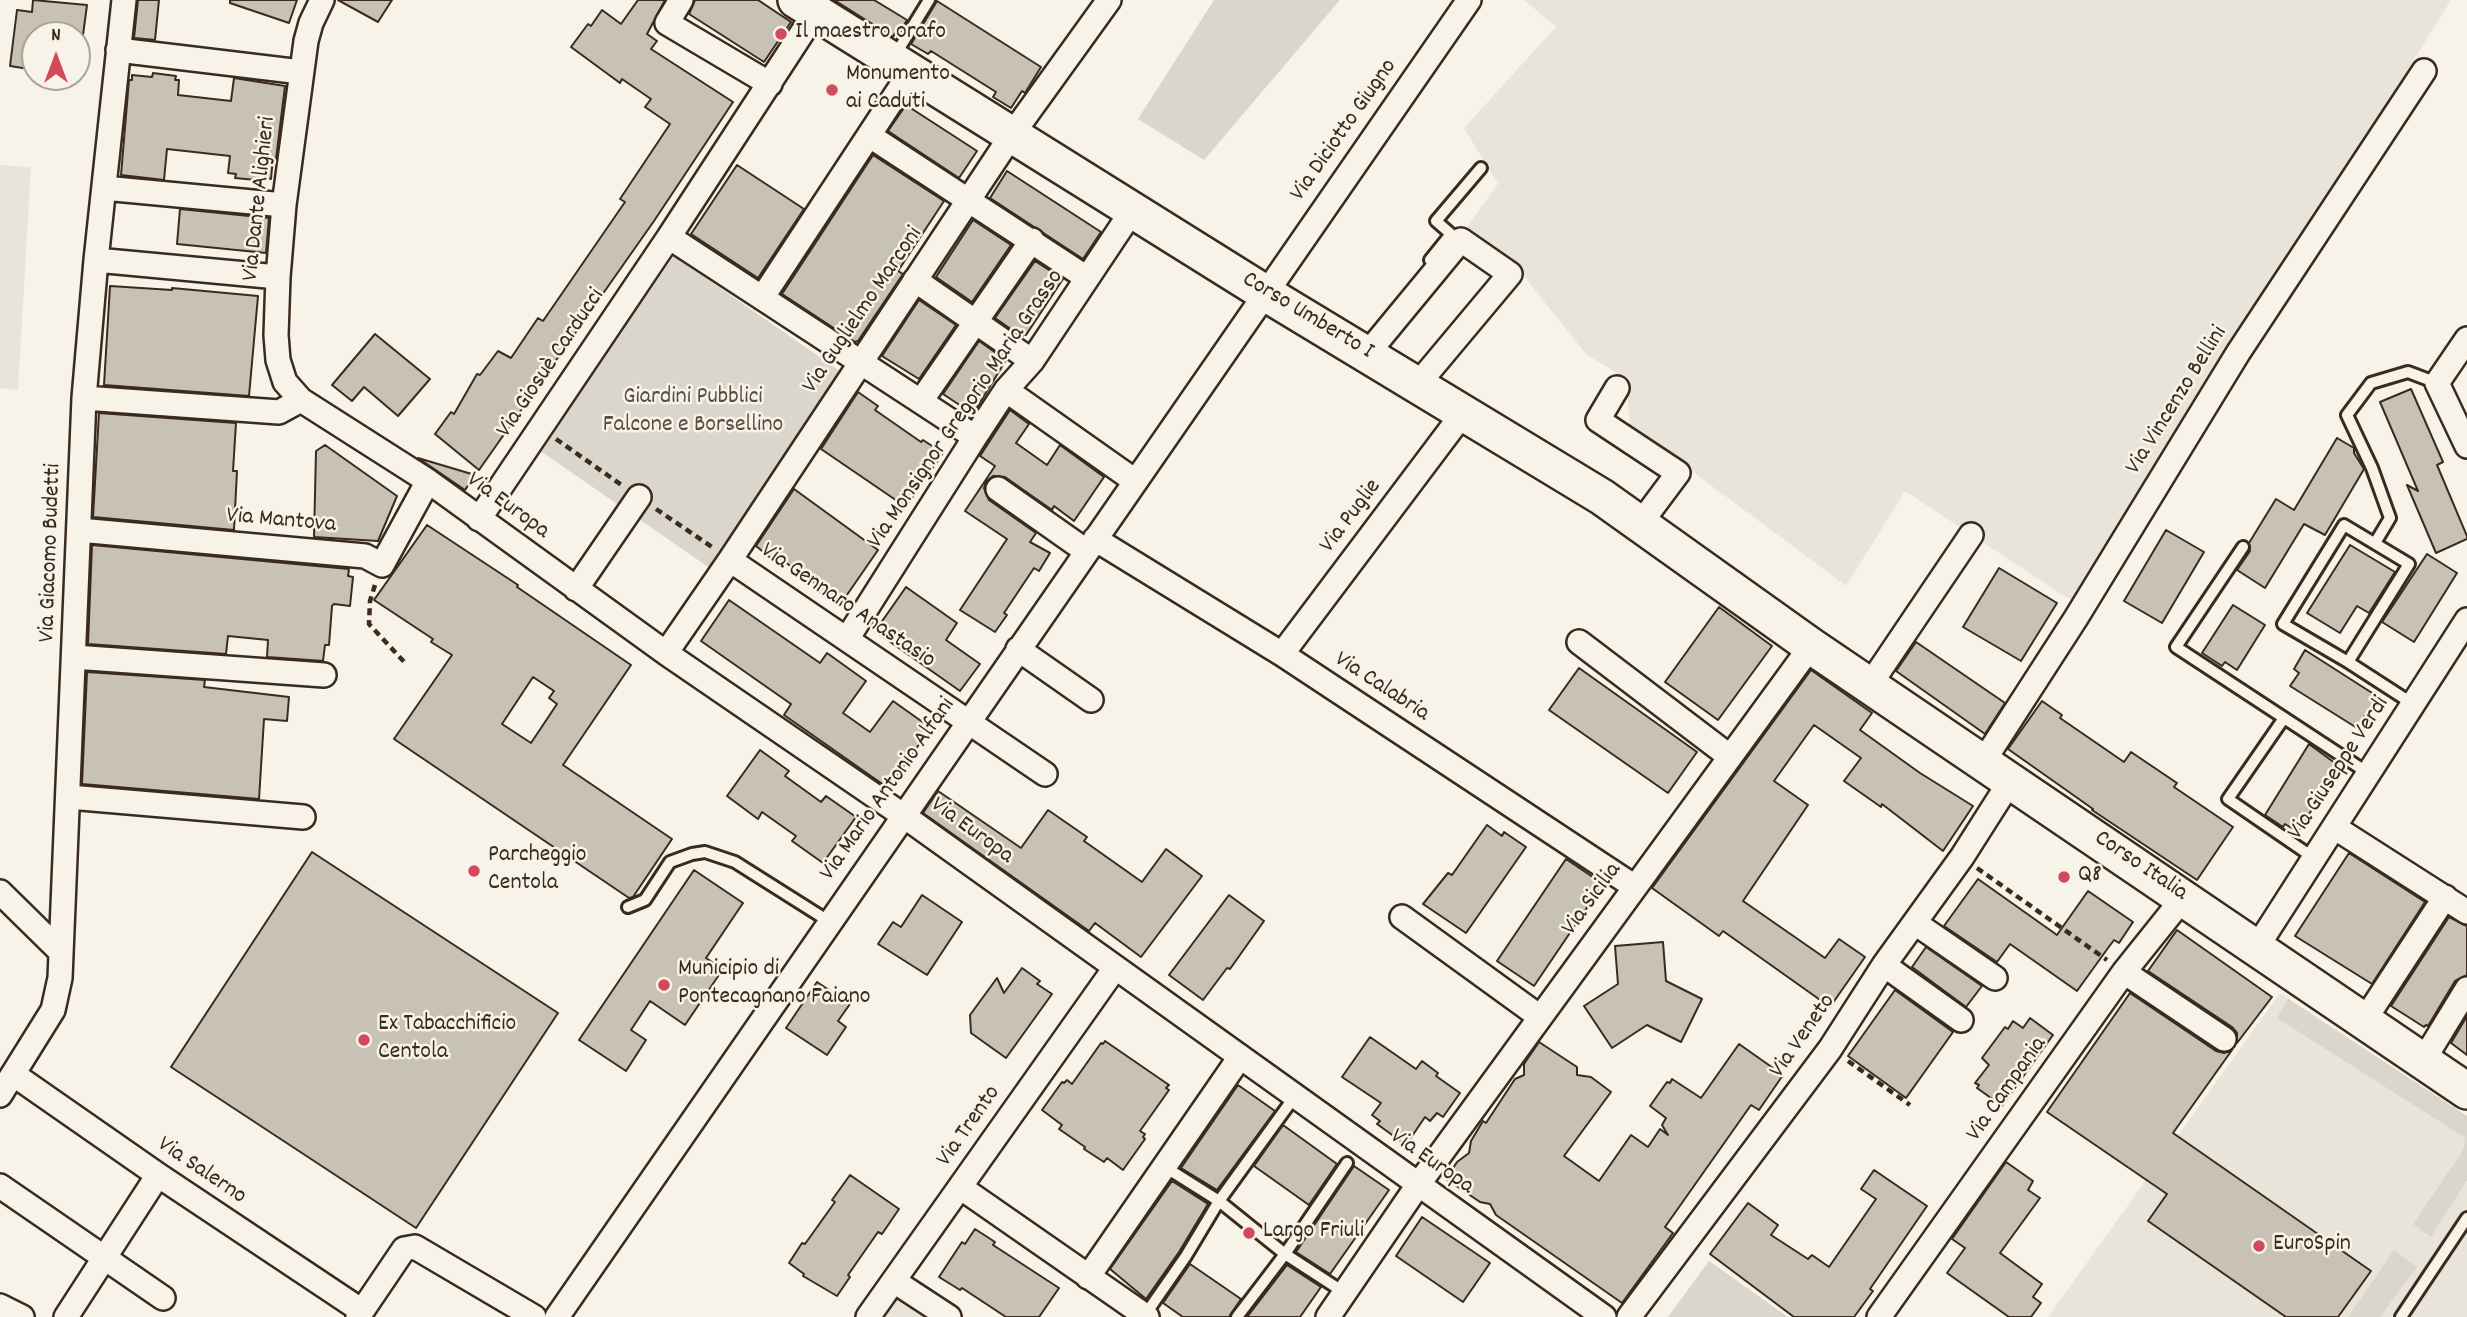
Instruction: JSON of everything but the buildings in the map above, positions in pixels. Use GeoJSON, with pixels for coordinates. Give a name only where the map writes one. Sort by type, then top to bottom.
{"type":"FeatureCollection","features":[{"type":"Feature","properties":{"kind":"main road","name":"Corso Umberto I"},"geometry":{"type":"LineString","coordinates":[[806,6],[1132,211],[1602,497],[1811,646]]}},
{"type":"Feature","properties":{"kind":"main road","name":"Corso Italia"},"geometry":{"type":"LineString","coordinates":[[1811,646],[2467,1091]]}},
{"type":"Feature","properties":{"kind":"street","name":"Via Giacomo Budetti"},"geometry":{"type":"LineString","coordinates":[[0,1095],[53,1010],[60,978],[85,398],[96,260],[124,0]]}},
{"type":"Feature","properties":{"kind":"street","name":"Via Dante Alighieri"},"geometry":{"type":"LineString","coordinates":[[301,400],[285,382],[278,360],[278,276],[301,72],[311,23],[322,0]]}},
{"type":"Feature","properties":{"kind":"street"},"geometry":{"type":"LineString","coordinates":[[681,0],[667,23],[769,84]]}},
{"type":"Feature","properties":{"kind":"street","name":"Via Guglielmo Marconi"},"geometry":{"type":"LineString","coordinates":[[666,653],[1012,136],[1109,0]]}},
{"type":"Feature","properties":{"kind":"street","name":"Via Diciotto Giugno"},"geometry":{"type":"LineString","coordinates":[[1265,293],[1469,0]]}},
{"type":"Feature","properties":{"kind":"street","name":"Via Giosuè Carducci"},"geometry":{"type":"LineString","coordinates":[[479,519],[769,84],[806,6]]}},
{"type":"Feature","properties":{"kind":"street"},"geometry":{"type":"LineString","coordinates":[[118,50],[301,72]]}},
{"type":"Feature","properties":{"kind":"street"},"geometry":{"type":"LineString","coordinates":[[762,298],[870,136],[901,67]]}},
{"type":"Feature","properties":{"kind":"street","name":"Via Vincenzo Bellini"},"geometry":{"type":"LineString","coordinates":[[1997,771],[2076,618],[2238,353],[2424,71]]}},
{"type":"Feature","properties":{"kind":"street"},"geometry":{"type":"LineString","coordinates":[[870,136],[1087,278]]}},
{"type":"Feature","properties":{"kind":"street"},"geometry":{"type":"LineString","coordinates":[[104,188],[284,205]]}},
{"type":"Feature","properties":{"kind":"street","name":"Via Monsignor Gregorio Maria Grasso"},"geometry":{"type":"LineString","coordinates":[[848,639],[1006,390],[1032,361],[1132,211]]}},
{"type":"Feature","properties":{"kind":"street"},"geometry":{"type":"LineString","coordinates":[[669,237],[975,437]]}},
{"type":"Feature","properties":{"kind":"street"},"geometry":{"type":"LineString","coordinates":[[921,401],[1032,240]]}},
{"type":"Feature","properties":{"kind":"street"},"geometry":{"type":"LineString","coordinates":[[1367,354],[1461,240],[1510,274],[1418,384]]}},
{"type":"Feature","properties":{"kind":"street"},"geometry":{"type":"LineString","coordinates":[[96,260],[278,276]]}},
{"type":"Feature","properties":{"kind":"street"},"geometry":{"type":"LineString","coordinates":[[915,280],[1032,361]]}},
{"type":"Feature","properties":{"kind":"street","name":"Via Mario Antonio Alfani"},"geometry":{"type":"LineString","coordinates":[[557,1317],[1265,293]]}},
{"type":"Feature","properties":{"kind":"street"},"geometry":{"type":"LineString","coordinates":[[2467,339],[2437,383],[2467,446]]}},
{"type":"Feature","properties":{"kind":"street"},"geometry":{"type":"LineString","coordinates":[[1617,388],[1598,420],[1678,473],[1640,524]]}},
{"type":"Feature","properties":{"kind":"street"},"geometry":{"type":"LineString","coordinates":[[1006,390],[1135,481]]}},
{"type":"Feature","properties":{"kind":"street"},"geometry":{"type":"LineString","coordinates":[[85,398],[279,412],[301,400]]}},
{"type":"Feature","properties":{"kind":"street","name":"Via Europa"},"geometry":{"type":"LineString","coordinates":[[301,400],[428,481],[666,653],[904,816],[1604,1317]]}},
{"type":"Feature","properties":{"kind":"street","name":"Via Puglie"},"geometry":{"type":"LineString","coordinates":[[1282,654],[1464,412]]}},
{"type":"Feature","properties":{"kind":"street"},"geometry":{"type":"LineString","coordinates":[[382,565],[428,481]]}},
{"type":"Feature","properties":{"kind":"street","name":"Via Calabria"},"geometry":{"type":"LineString","coordinates":[[998,489],[1282,654],[1635,887]]}},
{"type":"Feature","properties":{"kind":"street"},"geometry":{"type":"LineString","coordinates":[[576,589],[639,497]]}},
{"type":"Feature","properties":{"kind":"street","name":"Via Mantova"},"geometry":{"type":"LineString","coordinates":[[79,530],[365,556],[382,565]]}},
{"type":"Feature","properties":{"kind":"street"},"geometry":{"type":"LineString","coordinates":[[1869,686],[1971,534]]}},
{"type":"Feature","properties":{"kind":"street","name":"Via Gennaro Anastasio"},"geometry":{"type":"LineString","coordinates":[[730,560],[1045,774]]}},
{"type":"Feature","properties":{"kind":"street","name":"Via Giuseppe Verdi"},"geometry":{"type":"LineString","coordinates":[[2256,947],[2467,620]]}},
{"type":"Feature","properties":{"kind":"street"},"geometry":{"type":"LineString","coordinates":[[1579,642],[1729,756]]}},
{"type":"Feature","properties":{"kind":"street","name":"Via Sicilia"},"geometry":{"type":"LineString","coordinates":[[1328,1317],[1418,1185],[1811,646]]}},
{"type":"Feature","properties":{"kind":"street"},"geometry":{"type":"LineString","coordinates":[[1018,649],[1091,700]]}},
{"type":"Feature","properties":{"kind":"street"},"geometry":{"type":"LineString","coordinates":[[74,657],[324,675]]}},
{"type":"Feature","properties":{"kind":"street","name":"Via Veneto"},"geometry":{"type":"LineString","coordinates":[[1629,1317],[1830,1049],[1884,965],[1962,857],[1997,771]]}},
{"type":"Feature","properties":{"kind":"street"},"geometry":{"type":"LineString","coordinates":[[69,797],[303,817]]}},
{"type":"Feature","properties":{"kind":"street"},"geometry":{"type":"LineString","coordinates":[[2334,827],[2467,912]]}},
{"type":"Feature","properties":{"kind":"street"},"geometry":{"type":"LineString","coordinates":[[0,892],[61,952]]}},
{"type":"Feature","properties":{"kind":"street","name":"Via Campania"},"geometry":{"type":"LineString","coordinates":[[1879,1317],[2124,972],[2184,897]]}},
{"type":"Feature","properties":{"kind":"street"},"geometry":{"type":"LineString","coordinates":[[2364,1021],[2445,897]]}},
{"type":"Feature","properties":{"kind":"street"},"geometry":{"type":"LineString","coordinates":[[1402,917],[1540,1017]]}},
{"type":"Feature","properties":{"kind":"street"},"geometry":{"type":"LineString","coordinates":[[1915,923],[1995,978]]}},
{"type":"Feature","properties":{"kind":"street"},"geometry":{"type":"LineString","coordinates":[[1884,965],[1961,1020]]}},
{"type":"Feature","properties":{"kind":"street","name":"Via Trento"},"geometry":{"type":"LineString","coordinates":[[868,1317],[1115,968]]}},
{"type":"Feature","properties":{"kind":"street"},"geometry":{"type":"LineString","coordinates":[[2124,972],[2224,1039]]}},
{"type":"Feature","properties":{"kind":"street"},"geometry":{"type":"LineString","coordinates":[[2423,1061],[2467,989]]}},
{"type":"Feature","properties":{"kind":"street"},"geometry":{"type":"LineString","coordinates":[[1088,1277],[1240,1057]]}},
{"type":"Feature","properties":{"kind":"street","name":"Via Salerno"},"geometry":{"type":"LineString","coordinates":[[13,1074],[360,1314],[404,1249],[415,1247],[534,1317]]}},
{"type":"Feature","properties":{"kind":"street"},"geometry":{"type":"LineString","coordinates":[[66,1317],[158,1175]]}},
{"type":"Feature","properties":{"kind":"street"},"geometry":{"type":"LineString","coordinates":[[0,1186],[163,1298]]}},
{"type":"Feature","properties":{"kind":"street"},"geometry":{"type":"LineString","coordinates":[[960,1187],[1146,1316]]}},
{"type":"Feature","properties":{"kind":"street"},"geometry":{"type":"LineString","coordinates":[[894,1281],[949,1317]]}},
{"type":"Feature","properties":{"kind":"street"},"geometry":{"type":"LineString","coordinates":[[0,1306],[22,1317]]}},
{"type":"Feature","properties":{"kind":"lane"},"geometry":{"type":"LineString","coordinates":[[901,67],[929,0]]}},
{"type":"Feature","properties":{"kind":"lane"},"geometry":{"type":"LineString","coordinates":[[1417,293],[1412,282],[1451,233],[1436,221],[1481,168]]}},
{"type":"Feature","properties":{"kind":"lane"},"geometry":{"type":"LineString","coordinates":[[2375,543],[2390,518],[2372,468],[2347,415],[2371,383],[2408,372],[2437,383]]}},
{"type":"Feature","properties":{"kind":"lane"},"geometry":{"type":"LineString","coordinates":[[2348,662],[2409,564],[2344,525],[2283,624],[2413,704]]}},
{"type":"Feature","properties":{"kind":"lane"},"geometry":{"type":"LineString","coordinates":[[2243,547],[2176,648],[2368,773]]}},
{"type":"Feature","properties":{"kind":"lane"},"geometry":{"type":"LineString","coordinates":[[2284,718],[2228,799],[2314,858]]}},
{"type":"Feature","properties":{"kind":"lane"},"geometry":{"type":"LineString","coordinates":[[628,907],[645,900],[670,862],[692,853],[705,852],[735,862],[830,922]]}},
{"type":"Feature","properties":{"kind":"lane"},"geometry":{"type":"LineString","coordinates":[[1146,1316],[1219,1201],[1295,1096]]}},
{"type":"Feature","properties":{"kind":"lane"},"geometry":{"type":"LineString","coordinates":[[1237,1317],[1285,1254],[1347,1163]]}},
{"type":"Feature","properties":{"kind":"lane"},"geometry":{"type":"LineString","coordinates":[[1165,1167],[1219,1201],[1285,1254],[1345,1293]]}},
{"type":"Feature","properties":{"kind":"lane"},"geometry":{"type":"LineString","coordinates":[[2401,1317],[2467,1218]]}},
{"type":"Feature","properties":{"kind":"path"},"geometry":{"type":"LineString","coordinates":[[382,565],[370,601],[369,624],[407,665]]}},
{"type":"Feature","properties":{"kind":"path"},"geometry":{"type":"LineString","coordinates":[[1962,857],[2124,972]]}},
{"type":"Feature","properties":{"kind":"path"},"geometry":{"type":"LineString","coordinates":[[1830,1049],[1910,1105]]}},
{"type":"Feature","properties":{"kind":"shaded area"},"geometry":{"type":"Polygon","coordinates":[[[1524,0],[2451,0],[2075,603],[1905,491],[1846,586],[1630,425],[1626,378],[1587,355],[1523,275],[1465,229],[1498,184],[1464,128],[1556,27],[1524,0]]]}},
{"type":"Feature","properties":{"kind":"shaded area"},"geometry":{"type":"Polygon","coordinates":[[[0,165],[31,167],[18,390],[0,388],[0,165]]]}},
{"type":"Feature","properties":{"kind":"shaded area"},"geometry":{"type":"Polygon","coordinates":[[[2280,993],[2467,1116],[2467,1317],[2048,1317],[2280,993]]]}},
{"type":"Feature","properties":{"kind":"shaded area"},"geometry":{"type":"Polygon","coordinates":[[[896,1295],[927,1317],[880,1317],[896,1295]]]}},
{"type":"Feature","properties":{"kind":"green space"},"geometry":{"type":"Polygon","coordinates":[[[1214,0],[1340,0],[1204,160],[1138,119],[1214,0]]]}},
{"type":"Feature","properties":{"kind":"green space","name":"Giardini Pubblici Falcone e Borsellino"},"geometry":{"type":"Polygon","coordinates":[[[674,256],[847,376],[711,569],[539,450],[674,256]]]}},
{"type":"Feature","properties":{"kind":"green space"},"geometry":{"type":"Polygon","coordinates":[[[2288,999],[2467,1116],[2467,1180],[2431,1237],[2413,1224],[2462,1152],[2464,1137],[2277,1018],[2288,999]]]}},
{"type":"Feature","properties":{"kind":"green space"},"geometry":{"type":"Polygon","coordinates":[[[2394,1250],[2417,1267],[2380,1317],[2348,1317],[2394,1250]]]}},
{"type":"Feature","properties":{"kind":"green space"},"geometry":{"type":"Polygon","coordinates":[[[1709,1261],[1788,1317],[1668,1317],[1709,1261]]]}},
{"type":"Feature","properties":{"kind":"place","name":"Il maestro orafo"},"geometry":{"type":"Point","coordinates":[781,34]}},
{"type":"Feature","properties":{"kind":"place","name":"Monumento ai Caduti"},"geometry":{"type":"Point","coordinates":[832,90]}},
{"type":"Feature","properties":{"kind":"place","name":"Parcheggio Centola"},"geometry":{"type":"Point","coordinates":[474,871]}},
{"type":"Feature","properties":{"kind":"place","name":"Q8"},"geometry":{"type":"Point","coordinates":[2064,877]}},
{"type":"Feature","properties":{"kind":"place","name":"Municipio di Pontecagnano Faiano"},"geometry":{"type":"Point","coordinates":[664,985]}},
{"type":"Feature","properties":{"kind":"place","name":"Ex Tabacchificio Centola"},"geometry":{"type":"Point","coordinates":[364,1040]}},
{"type":"Feature","properties":{"kind":"place","name":"Largo Friuli"},"geometry":{"type":"Point","coordinates":[1249,1233]}},
{"type":"Feature","properties":{"kind":"place","name":"EuroSpin"},"geometry":{"type":"Point","coordinates":[2259,1246]}}]}
